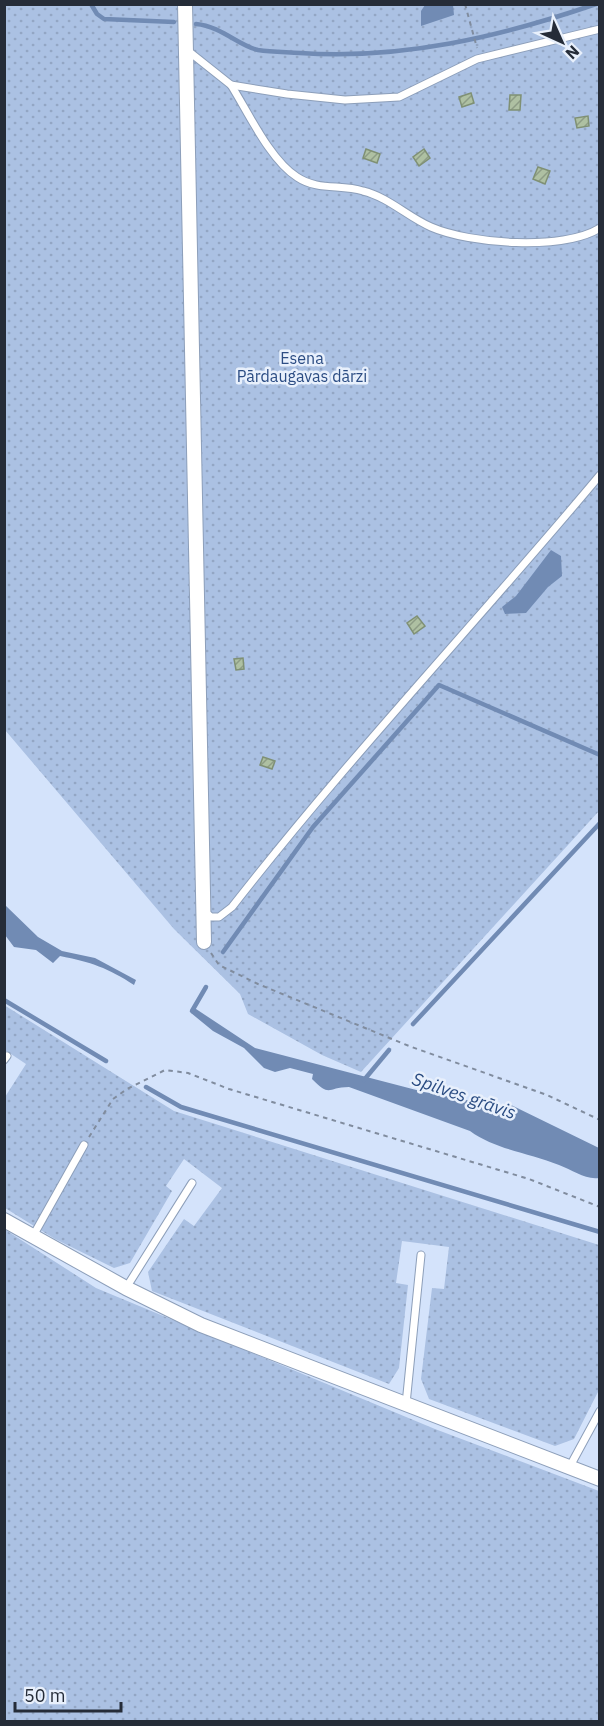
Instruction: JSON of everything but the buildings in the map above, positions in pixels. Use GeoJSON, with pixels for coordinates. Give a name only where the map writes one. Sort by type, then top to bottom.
{"type":"FeatureCollection","features":[{"type":"Feature","properties":{"kind":"street"},"geometry":{"type":"LineString","coordinates":[[185,4],[204,942]]}},
{"type":"Feature","properties":{"kind":"street"},"geometry":{"type":"LineString","coordinates":[[4,1220],[126,1288],[201,1325],[600,1479]]}},
{"type":"Feature","properties":{"kind":"lane"},"geometry":{"type":"LineString","coordinates":[[231,85],[345,100],[399,97],[477,59],[600,29]]}},
{"type":"Feature","properties":{"kind":"lane"},"geometry":{"type":"LineString","coordinates":[[185,48],[231,85],[275,156],[296,177],[314,186],[363,190],[452,236],[539,243],[575,239],[600,228]]}},
{"type":"Feature","properties":{"kind":"lane"},"geometry":{"type":"LineString","coordinates":[[205,912],[211,917],[219,917],[232,907],[340,772],[436,667],[600,474]]}},
{"type":"Feature","properties":{"kind":"lane"},"geometry":{"type":"LineString","coordinates":[[33,1236],[84,1145]]}},
{"type":"Feature","properties":{"kind":"lane"},"geometry":{"type":"LineString","coordinates":[[126,1288],[192,1183]]}},
{"type":"Feature","properties":{"kind":"lane"},"geometry":{"type":"LineString","coordinates":[[406,1404],[421,1255]]}},
{"type":"Feature","properties":{"kind":"lane"},"geometry":{"type":"LineString","coordinates":[[569,1468],[600,1411]]}},
{"type":"Feature","properties":{"kind":"path"},"geometry":{"type":"LineString","coordinates":[[465,4],[477,45]]}},
{"type":"Feature","properties":{"kind":"path"},"geometry":{"type":"LineString","coordinates":[[204,942],[219,965],[258,984],[409,1046],[546,1095],[600,1119]]}},
{"type":"Feature","properties":{"kind":"path"},"geometry":{"type":"LineString","coordinates":[[84,1145],[113,1099],[127,1089],[165,1070],[188,1073],[228,1089],[529,1179],[600,1207]]}},
{"type":"Feature","properties":{"kind":"green space","name":"Esena Pārdaugavas dārzi"},"geometry":{"type":"Polygon","coordinates":[[[4,5],[599,5],[599,811],[361,1072],[322,1055],[248,1014],[240,994],[174,929],[5,730],[4,5]]]}},
{"type":"Feature","properties":{"kind":"green space"},"geometry":{"type":"Polygon","coordinates":[[[4,1005],[174,1111],[599,1245],[599,1390],[574,1439],[555,1446],[429,1399],[421,1379],[432,1288],[444,1289],[449,1247],[402,1241],[396,1283],[408,1285],[399,1368],[389,1384],[152,1291],[148,1272],[184,1219],[194,1226],[222,1188],[184,1159],[166,1186],[172,1191],[130,1263],[114,1268],[55,1239],[5,1208],[5,1097],[26,1064],[5,1050],[4,1005]]]}},
{"type":"Feature","properties":{"kind":"green space"},"geometry":{"type":"Polygon","coordinates":[[[4,1229],[96,1288],[435,1429],[599,1491],[599,1721],[5,1721],[4,1229]]]}},
{"type":"Feature","properties":{"kind":"shaded area"},"geometry":{"type":"Polygon","coordinates":[[[425,5],[453,5],[454,15],[421,26],[421,11],[425,5]]]}},
{"type":"Feature","properties":{"kind":"shaded area"},"geometry":{"type":"Polygon","coordinates":[[[551,550],[561,556],[562,576],[548,587],[526,613],[505,614],[502,607],[516,596],[551,550]]]}},
{"type":"Feature","properties":{"kind":"shaded area"},"geometry":{"type":"Polygon","coordinates":[[[4,904],[38,937],[62,951],[95,958],[136,980],[134,985],[90,963],[60,956],[53,963],[36,950],[14,947],[5,935],[4,904]]]}},
{"type":"Feature","properties":{"kind":"shaded area"},"geometry":{"type":"Polygon","coordinates":[[[193,1007],[255,1048],[424,1092],[492,1105],[511,1105],[599,1148],[599,1178],[584,1176],[548,1161],[491,1143],[470,1131],[349,1087],[326,1090],[312,1079],[313,1074],[290,1068],[275,1072],[264,1068],[244,1048],[213,1031],[191,1013],[193,1007]]]}},
{"type":"Feature","properties":{"kind":"waterway"},"geometry":{"type":"LineString","coordinates":[[91,4],[97,14],[104,19],[174,22]]}},
{"type":"Feature","properties":{"kind":"waterway"},"geometry":{"type":"LineString","coordinates":[[196,24],[214,28],[258,50],[338,54],[375,53],[450,44],[487,36],[596,4]]}},
{"type":"Feature","properties":{"kind":"waterway"},"geometry":{"type":"LineString","coordinates":[[223,952],[313,827],[439,685],[600,755]]}},
{"type":"Feature","properties":{"kind":"waterway"},"geometry":{"type":"LineString","coordinates":[[413,1024],[600,823]]}},
{"type":"Feature","properties":{"kind":"waterway"},"geometry":{"type":"LineString","coordinates":[[192,1011],[206,987]]}},
{"type":"Feature","properties":{"kind":"waterway"},"geometry":{"type":"LineString","coordinates":[[4,1000],[106,1061]]}},
{"type":"Feature","properties":{"kind":"waterway"},"geometry":{"type":"LineString","coordinates":[[364,1080],[389,1050]]}},
{"type":"Feature","properties":{"kind":"waterway"},"geometry":{"type":"LineString","coordinates":[[146,1087],[181,1107],[600,1232]]}},
{"type":"Feature","properties":{"kind":"water label","name":"Spilves grāvis"},"geometry":{"type":"Point","coordinates":[464,1096]}}]}
